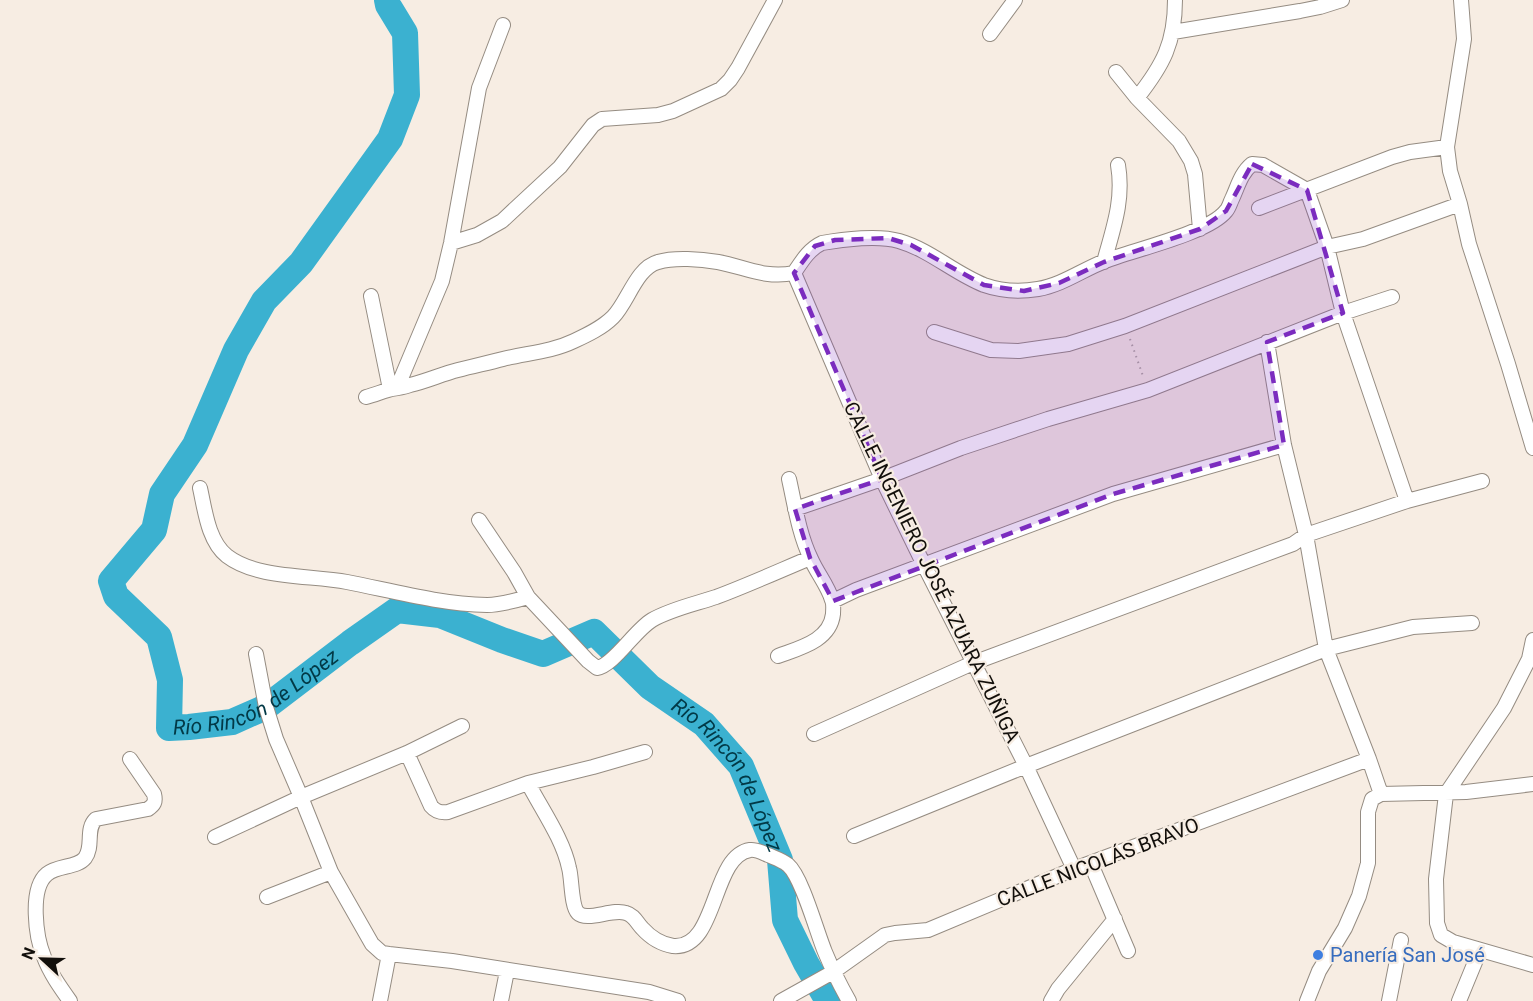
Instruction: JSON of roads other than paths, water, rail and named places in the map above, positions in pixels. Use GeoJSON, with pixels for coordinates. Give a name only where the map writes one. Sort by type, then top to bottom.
{"type":"FeatureCollection","features":[{"type":"Feature","properties":{"kind":"street"},"geometry":{"type":"LineString","coordinates":[[451,243],[477,235],[502,221],[560,167],[593,125],[602,119],[645,116],[673,111],[721,89],[730,81],[775,0]]}},
{"type":"Feature","properties":{"kind":"street"},"geometry":{"type":"LineString","coordinates":[[990,34],[1015,0]]}},
{"type":"Feature","properties":{"kind":"street"},"geometry":{"type":"LineString","coordinates":[[1137,98],[1164,59],[1173,32],[1175,0]]}},
{"type":"Feature","properties":{"kind":"street"},"geometry":{"type":"LineString","coordinates":[[1173,32],[1310,9],[1342,0]]}},
{"type":"Feature","properties":{"kind":"street"},"geometry":{"type":"LineString","coordinates":[[1461,0],[1464,39],[1447,147],[1450,171],[1469,244],[1530,423],[1533,448]]}},
{"type":"Feature","properties":{"kind":"street"},"geometry":{"type":"LineString","coordinates":[[393,388],[442,281],[479,88],[503,25]]}},
{"type":"Feature","properties":{"kind":"street"},"geometry":{"type":"LineString","coordinates":[[1116,72],[1137,98],[1179,141],[1191,161],[1195,174],[1200,229]]}},
{"type":"Feature","properties":{"kind":"street"},"geometry":{"type":"LineString","coordinates":[[1259,208],[1392,157],[1447,147]]}},
{"type":"Feature","properties":{"kind":"street"},"geometry":{"type":"LineString","coordinates":[[366,397],[393,388],[410,386],[459,369],[550,350],[571,343],[601,327],[613,317],[638,279],[648,267],[657,262],[704,260],[760,273],[774,275],[794,273],[814,246],[835,240],[878,237],[911,245],[984,285],[1009,290],[1040,289],[1059,283],[1104,262],[1200,229],[1226,211],[1245,170],[1252,164],[1263,165],[1307,190],[1327,248],[1343,313],[1407,501]]}},
{"type":"Feature","properties":{"kind":"street"},"geometry":{"type":"LineString","coordinates":[[1104,262],[1120,196],[1118,165]]}},
{"type":"Feature","properties":{"kind":"street"},"geometry":{"type":"LineString","coordinates":[[934,332],[991,350],[1019,351],[1068,344],[1125,326],[1327,248],[1363,238],[1460,204]]}},
{"type":"Feature","properties":{"kind":"street","name":"CALLE INGENIERO JOSÉ AZUARA ZUÑIGA"},"geometry":{"type":"LineString","coordinates":[[794,273],[882,479],[1026,766],[1074,869]]}},
{"type":"Feature","properties":{"kind":"street"},"geometry":{"type":"LineString","coordinates":[[371,296],[393,388]]}},
{"type":"Feature","properties":{"kind":"street"},"geometry":{"type":"LineString","coordinates":[[795,509],[1038,422],[1148,390],[1343,313],[1392,297]]}},
{"type":"Feature","properties":{"kind":"street"},"geometry":{"type":"LineString","coordinates":[[1267,342],[1284,445],[1306,535],[1326,649],[1381,794]]}},
{"type":"Feature","properties":{"kind":"street"},"geometry":{"type":"LineString","coordinates":[[833,601],[856,590],[1113,494],[1284,445]]}},
{"type":"Feature","properties":{"kind":"street"},"geometry":{"type":"LineString","coordinates":[[778,656],[811,644],[821,637],[832,619],[833,601],[810,558],[801,532],[789,479]]}},
{"type":"Feature","properties":{"kind":"street"},"geometry":{"type":"LineString","coordinates":[[814,734],[973,663],[1293,544],[1306,535],[1407,501],[1482,481]]}},
{"type":"Feature","properties":{"kind":"street"},"geometry":{"type":"LineString","coordinates":[[200,488],[211,530],[218,544],[225,554],[251,568],[285,575],[345,582],[452,602],[498,604],[528,597]]}},
{"type":"Feature","properties":{"kind":"street"},"geometry":{"type":"LineString","coordinates":[[479,520],[528,597],[597,668],[601,668],[611,660],[637,632],[653,619],[810,558]]}},
{"type":"Feature","properties":{"kind":"street"},"geometry":{"type":"LineString","coordinates":[[854,836],[1326,649],[1413,627],[1472,623]]}},
{"type":"Feature","properties":{"kind":"street"},"geometry":{"type":"LineString","coordinates":[[1533,640],[1529,659],[1504,708],[1446,794],[1436,879],[1437,923],[1441,935],[1453,942],[1533,965]]}},
{"type":"Feature","properties":{"kind":"street"},"geometry":{"type":"LineString","coordinates":[[256,654],[266,707],[276,739],[331,872],[372,944],[382,953],[430,958],[648,992],[678,1001]]}},
{"type":"Feature","properties":{"kind":"street"},"geometry":{"type":"LineString","coordinates":[[215,837],[301,796],[407,753],[462,726]]}},
{"type":"Feature","properties":{"kind":"street"},"geometry":{"type":"LineString","coordinates":[[407,753],[431,806],[438,812],[448,812],[528,783],[645,752]]}},
{"type":"Feature","properties":{"kind":"street"},"geometry":{"type":"LineString","coordinates":[[70,1001],[54,978],[40,946],[36,909],[39,884],[43,878],[57,868],[83,860],[88,851],[90,828],[96,819],[148,809],[153,805],[154,794],[130,759]]}},
{"type":"Feature","properties":{"kind":"street","name":"CALLE NICOLÁS BRAVO"},"geometry":{"type":"LineString","coordinates":[[781,1001],[833,972],[885,935],[928,930],[1074,869],[1369,759]]}},
{"type":"Feature","properties":{"kind":"street"},"geometry":{"type":"LineString","coordinates":[[528,783],[565,855],[570,869],[575,908],[580,914],[586,916],[626,913],[635,918],[654,939],[672,946],[690,942],[697,935],[713,906],[727,868],[733,859],[752,849],[774,857],[790,867],[799,882],[833,972],[849,1001]]}},
{"type":"Feature","properties":{"kind":"street"},"geometry":{"type":"LineString","coordinates":[[1307,1001],[1319,971],[1345,928],[1359,896],[1368,863],[1368,812],[1372,799],[1381,794],[1446,794],[1533,784]]}},
{"type":"Feature","properties":{"kind":"street"},"geometry":{"type":"LineString","coordinates":[[1091,864],[1128,951]]}},
{"type":"Feature","properties":{"kind":"street"},"geometry":{"type":"LineString","coordinates":[[267,897],[331,872]]}},
{"type":"Feature","properties":{"kind":"street"},"geometry":{"type":"LineString","coordinates":[[1051,1001],[1058,989],[1115,919]]}},
{"type":"Feature","properties":{"kind":"street"},"geometry":{"type":"LineString","coordinates":[[1389,1001],[1401,940]]}},
{"type":"Feature","properties":{"kind":"street"},"geometry":{"type":"LineString","coordinates":[[1459,1001],[1480,950]]}},
{"type":"Feature","properties":{"kind":"street"},"geometry":{"type":"LineString","coordinates":[[380,1001],[389,954]]}},
{"type":"Feature","properties":{"kind":"street"},"geometry":{"type":"LineString","coordinates":[[501,1001],[507,971]]}},
{"type":"Feature","properties":{"kind":"waterway","name":"Río Rincón de López"},"geometry":{"type":"LineString","coordinates":[[387,0],[405,33],[407,95],[390,139],[301,263],[264,301],[236,350],[195,445],[162,494],[154,530],[111,581],[116,596],[159,637],[170,680],[169,728],[232,722],[266,707],[397,610],[440,615],[543,654],[594,632],[650,687],[704,724],[741,766],[780,860],[785,920],[828,1001]]}},
{"type":"Feature","properties":{"kind":"place","name":"Panería San José"},"geometry":{"type":"Point","coordinates":[1318,955]}}]}
